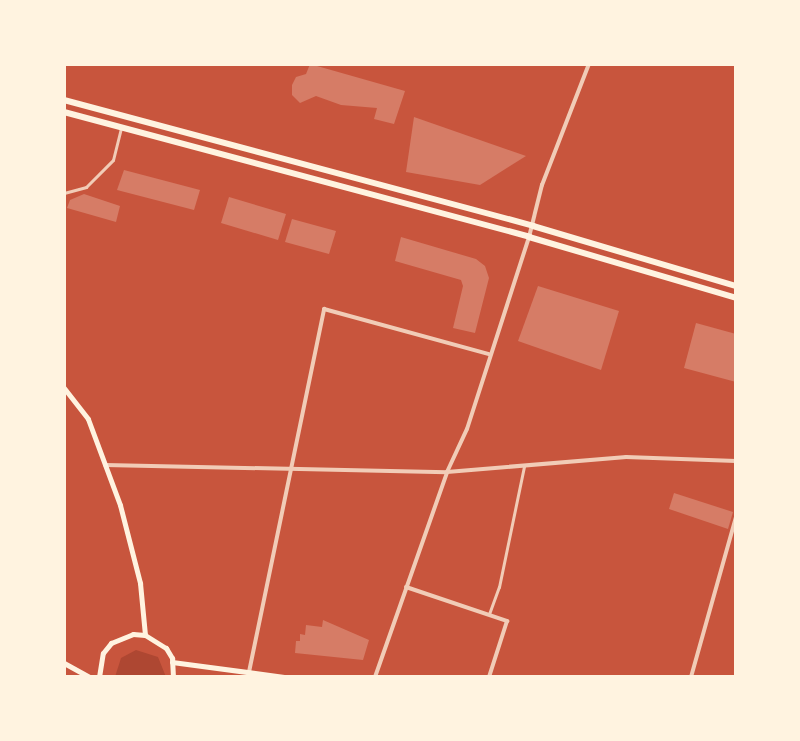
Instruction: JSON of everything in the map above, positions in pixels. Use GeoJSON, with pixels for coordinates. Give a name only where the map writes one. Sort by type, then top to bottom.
{"type":"FeatureCollection","features":[{"type":"Feature","properties":{"kind":"highway"},"geometry":{"type":"LineString","coordinates":[[64,100],[533,226],[736,286]]}},
{"type":"Feature","properties":{"kind":"highway"},"geometry":{"type":"LineString","coordinates":[[64,112],[529,237],[736,298]]}},
{"type":"Feature","properties":{"kind":"main road"},"geometry":{"type":"LineString","coordinates":[[64,388],[88,419],[105,465],[140,583],[145,635]]}},
{"type":"Feature","properties":{"kind":"main road"},"geometry":{"type":"LineString","coordinates":[[99,677],[103,653],[111,643],[121,636],[145,635],[166,648],[172,662],[173,677]]}},
{"type":"Feature","properties":{"kind":"main road"},"geometry":{"type":"LineString","coordinates":[[172,662],[284,677]]}},
{"type":"Feature","properties":{"kind":"main road"},"geometry":{"type":"LineString","coordinates":[[64,663],[89,677]]}},
{"type":"Feature","properties":{"kind":"street"},"geometry":{"type":"LineString","coordinates":[[375,677],[447,472],[467,429],[533,226],[542,185],[589,64]]}},
{"type":"Feature","properties":{"kind":"street"},"geometry":{"type":"LineString","coordinates":[[64,193],[86,187],[113,160],[121,127]]}},
{"type":"Feature","properties":{"kind":"street"},"geometry":{"type":"LineString","coordinates":[[249,672],[288,470],[324,309],[489,354]]}},
{"type":"Feature","properties":{"kind":"street"},"geometry":{"type":"LineString","coordinates":[[105,465],[447,472],[626,457],[736,461]]}},
{"type":"Feature","properties":{"kind":"street"},"geometry":{"type":"LineString","coordinates":[[489,614],[499,587],[524,466]]}},
{"type":"Feature","properties":{"kind":"street"},"geometry":{"type":"LineString","coordinates":[[691,677],[736,517]]}},
{"type":"Feature","properties":{"kind":"street"},"geometry":{"type":"LineString","coordinates":[[406,587],[507,621],[489,677]]}},
{"type":"Feature","properties":{"kind":"shaded area"},"geometry":{"type":"Polygon","coordinates":[[[136,650],[158,657],[166,677],[115,677],[121,658],[136,650]]]}},
{"type":"Feature","properties":{"kind":"building"},"geometry":{"type":"Polygon","coordinates":[[[310,64],[405,91],[394,124],[374,119],[377,108],[341,105],[316,96],[300,103],[292,95],[292,85],[296,77],[306,74],[310,64]]]}},
{"type":"Feature","properties":{"kind":"building"},"geometry":{"type":"Polygon","coordinates":[[[414,117],[526,156],[480,185],[406,172],[414,117]]]}},
{"type":"Feature","properties":{"kind":"building"},"geometry":{"type":"Polygon","coordinates":[[[124,170],[200,190],[194,210],[117,190],[124,170]]]}},
{"type":"Feature","properties":{"kind":"building"},"geometry":{"type":"Polygon","coordinates":[[[84,194],[120,206],[116,222],[67,208],[70,200],[84,194]]]}},
{"type":"Feature","properties":{"kind":"building"},"geometry":{"type":"Polygon","coordinates":[[[229,197],[286,214],[278,240],[221,223],[229,197]]]}},
{"type":"Feature","properties":{"kind":"building"},"geometry":{"type":"Polygon","coordinates":[[[292,219],[336,231],[329,254],[285,242],[292,219]]]}},
{"type":"Feature","properties":{"kind":"building"},"geometry":{"type":"Polygon","coordinates":[[[401,237],[476,259],[485,266],[489,278],[475,333],[453,328],[463,286],[461,280],[395,261],[401,237]]]}},
{"type":"Feature","properties":{"kind":"building"},"geometry":{"type":"Polygon","coordinates":[[[538,286],[619,311],[601,370],[518,341],[538,286]]]}},
{"type":"Feature","properties":{"kind":"building"},"geometry":{"type":"Polygon","coordinates":[[[696,323],[736,334],[736,382],[684,368],[696,323]]]}},
{"type":"Feature","properties":{"kind":"building"},"geometry":{"type":"Polygon","coordinates":[[[674,493],[733,512],[728,529],[669,509],[674,493]]]}},
{"type":"Feature","properties":{"kind":"building"},"geometry":{"type":"Polygon","coordinates":[[[323,620],[369,640],[363,660],[295,653],[296,641],[300,641],[300,634],[305,635],[306,625],[322,627],[323,620]]]}}]}
